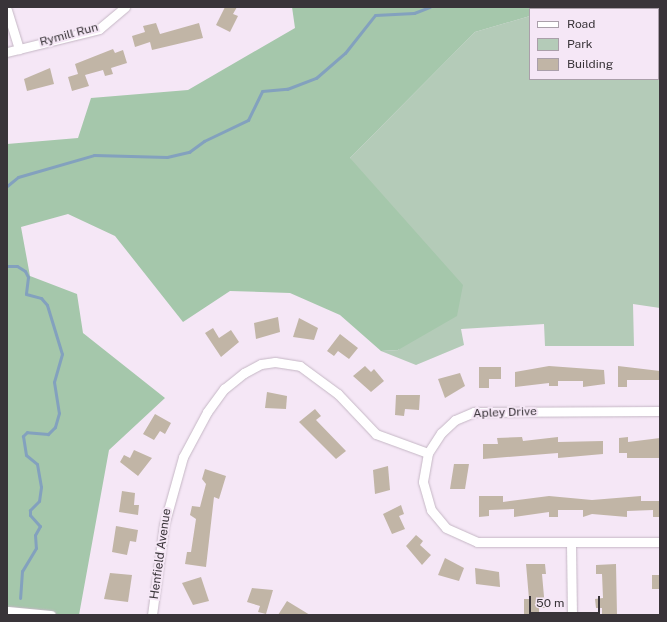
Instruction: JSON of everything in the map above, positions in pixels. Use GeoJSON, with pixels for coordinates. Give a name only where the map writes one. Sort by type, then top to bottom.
{"type":"FeatureCollection","features":[{"type":"Feature","properties":{"kind":"street","name":"Rymill Run"},"geometry":{"type":"LineString","coordinates":[[7,52],[99,29],[125,7]]}},
{"type":"Feature","properties":{"kind":"street"},"geometry":{"type":"LineString","coordinates":[[7,10],[19,49]]}},
{"type":"Feature","properties":{"kind":"street","name":"Henfield Avenue"},"geometry":{"type":"LineString","coordinates":[[152,615],[164,525],[183,457],[207,412],[224,389],[244,373],[261,364],[276,362],[300,366],[338,394],[376,434],[428,453]]}},
{"type":"Feature","properties":{"kind":"street","name":"Apley Drive"},"geometry":{"type":"LineString","coordinates":[[660,411],[474,412],[455,420],[428,453],[423,466],[426,499],[446,528],[460,537],[477,542],[571,544],[660,542]]}},
{"type":"Feature","properties":{"kind":"street"},"geometry":{"type":"LineString","coordinates":[[571,544],[572,615]]}},
{"type":"Feature","properties":{"kind":"street"},"geometry":{"type":"LineString","coordinates":[[7,611],[51,615]]}},
{"type":"Feature","properties":{"kind":"green space"},"geometry":{"type":"Polygon","coordinates":[[[292,7],[562,7],[529,8],[529,16],[475,32],[350,158],[463,285],[457,316],[398,350],[381,351],[340,315],[290,293],[230,291],[183,322],[115,236],[68,214],[21,227],[30,276],[77,294],[83,333],[165,398],[109,450],[79,615],[7,615],[7,144],[78,138],[91,98],[188,90],[295,28],[292,7]]]}},
{"type":"Feature","properties":{"kind":"green space"},"geometry":{"type":"Polygon","coordinates":[[[660,7],[660,308],[633,304],[634,346],[545,346],[544,324],[461,329],[464,345],[416,365],[381,351],[399,350],[350,158],[475,32],[529,16],[529,80],[659,80],[659,8],[558,8],[660,7]]]}},
{"type":"Feature","properties":{"kind":"building"},"geometry":{"type":"Polygon","coordinates":[[[225,7],[237,7],[233,14],[238,16],[230,32],[216,25],[225,7]]]}},
{"type":"Feature","properties":{"kind":"building"},"geometry":{"type":"Polygon","coordinates":[[[156,23],[160,34],[199,23],[203,38],[152,50],[150,42],[135,47],[132,36],[145,32],[143,26],[156,23]]]}},
{"type":"Feature","properties":{"kind":"building"},"geometry":{"type":"Polygon","coordinates":[[[113,49],[115,53],[123,50],[127,63],[111,68],[113,74],[105,76],[103,70],[85,75],[89,86],[72,91],[68,77],[78,74],[75,64],[113,49]]]}},
{"type":"Feature","properties":{"kind":"building"},"geometry":{"type":"Polygon","coordinates":[[[50,68],[54,84],[27,91],[24,79],[50,68]]]}},
{"type":"Feature","properties":{"kind":"building"},"geometry":{"type":"Polygon","coordinates":[[[278,317],[280,332],[256,339],[254,323],[278,317]]]}},
{"type":"Feature","properties":{"kind":"building"},"geometry":{"type":"Polygon","coordinates":[[[299,318],[318,328],[314,340],[293,337],[299,318]]]}},
{"type":"Feature","properties":{"kind":"building"},"geometry":{"type":"Polygon","coordinates":[[[213,328],[219,338],[231,330],[239,342],[221,357],[205,333],[213,328]]]}},
{"type":"Feature","properties":{"kind":"building"},"geometry":{"type":"Polygon","coordinates":[[[340,334],[358,348],[349,359],[338,351],[334,356],[327,351],[340,334]]]}},
{"type":"Feature","properties":{"kind":"building"},"geometry":{"type":"Polygon","coordinates":[[[365,366],[371,372],[374,369],[384,381],[371,392],[353,376],[365,366]]]}},
{"type":"Feature","properties":{"kind":"building"},"geometry":{"type":"Polygon","coordinates":[[[549,366],[604,370],[605,384],[583,387],[583,381],[558,381],[558,386],[549,386],[549,383],[515,387],[515,372],[549,366]]]}},
{"type":"Feature","properties":{"kind":"building"},"geometry":{"type":"Polygon","coordinates":[[[618,366],[660,371],[660,380],[627,380],[627,387],[618,387],[618,366]]]}},
{"type":"Feature","properties":{"kind":"building"},"geometry":{"type":"Polygon","coordinates":[[[479,367],[501,367],[501,379],[489,379],[489,388],[479,388],[479,367]]]}},
{"type":"Feature","properties":{"kind":"building"},"geometry":{"type":"Polygon","coordinates":[[[460,373],[465,386],[445,398],[438,379],[460,373]]]}},
{"type":"Feature","properties":{"kind":"building"},"geometry":{"type":"Polygon","coordinates":[[[267,392],[287,396],[286,409],[265,408],[267,392]]]}},
{"type":"Feature","properties":{"kind":"building"},"geometry":{"type":"Polygon","coordinates":[[[396,395],[420,395],[419,410],[405,409],[404,416],[395,415],[396,395]]]}},
{"type":"Feature","properties":{"kind":"building"},"geometry":{"type":"Polygon","coordinates":[[[315,409],[321,416],[316,420],[346,451],[336,459],[299,422],[315,409]]]}},
{"type":"Feature","properties":{"kind":"building"},"geometry":{"type":"Polygon","coordinates":[[[155,414],[171,423],[165,434],[160,431],[154,440],[143,434],[155,414]]]}},
{"type":"Feature","properties":{"kind":"building"},"geometry":{"type":"Polygon","coordinates":[[[522,437],[523,441],[558,437],[558,442],[603,441],[603,454],[558,458],[558,453],[483,459],[483,444],[498,444],[497,438],[522,437]]]}},
{"type":"Feature","properties":{"kind":"building"},"geometry":{"type":"Polygon","coordinates":[[[628,437],[628,442],[660,438],[660,458],[627,458],[627,453],[619,453],[619,438],[628,437]]]}},
{"type":"Feature","properties":{"kind":"building"},"geometry":{"type":"Polygon","coordinates":[[[134,450],[152,458],[138,476],[120,462],[124,455],[130,458],[134,450]]]}},
{"type":"Feature","properties":{"kind":"building"},"geometry":{"type":"Polygon","coordinates":[[[454,464],[469,464],[465,489],[450,489],[454,464]]]}},
{"type":"Feature","properties":{"kind":"building"},"geometry":{"type":"Polygon","coordinates":[[[388,466],[390,490],[375,494],[373,470],[388,466]]]}},
{"type":"Feature","properties":{"kind":"building"},"geometry":{"type":"Polygon","coordinates":[[[205,469],[226,476],[219,499],[214,497],[206,567],[185,564],[187,552],[191,552],[196,519],[190,515],[192,506],[200,507],[206,484],[202,479],[205,469]]]}},
{"type":"Feature","properties":{"kind":"building"},"geometry":{"type":"Polygon","coordinates":[[[122,491],[135,493],[134,505],[139,505],[138,515],[119,512],[122,491]]]}},
{"type":"Feature","properties":{"kind":"building"},"geometry":{"type":"Polygon","coordinates":[[[479,496],[503,496],[503,502],[549,496],[592,500],[641,496],[641,501],[660,501],[660,517],[653,517],[653,510],[627,511],[627,517],[592,514],[583,517],[583,510],[558,510],[558,517],[549,517],[549,512],[514,517],[514,509],[489,510],[489,516],[479,517],[479,496]]]}},
{"type":"Feature","properties":{"kind":"building"},"geometry":{"type":"Polygon","coordinates":[[[401,505],[404,514],[399,516],[405,529],[392,534],[383,514],[401,505]]]}},
{"type":"Feature","properties":{"kind":"building"},"geometry":{"type":"Polygon","coordinates":[[[116,526],[138,530],[136,542],[130,541],[127,555],[112,552],[116,526]]]}},
{"type":"Feature","properties":{"kind":"building"},"geometry":{"type":"Polygon","coordinates":[[[416,535],[423,541],[420,545],[431,555],[422,565],[406,546],[416,535]]]}},
{"type":"Feature","properties":{"kind":"building"},"geometry":{"type":"Polygon","coordinates":[[[445,558],[464,568],[459,581],[438,575],[445,558]]]}},
{"type":"Feature","properties":{"kind":"building"},"geometry":{"type":"Polygon","coordinates":[[[526,564],[545,564],[546,574],[542,574],[545,608],[539,608],[539,615],[524,615],[524,599],[529,599],[526,564]]]}},
{"type":"Feature","properties":{"kind":"building"},"geometry":{"type":"Polygon","coordinates":[[[616,564],[617,615],[602,615],[602,608],[596,608],[595,599],[603,598],[602,574],[596,574],[596,565],[616,564]]]}},
{"type":"Feature","properties":{"kind":"building"},"geometry":{"type":"Polygon","coordinates":[[[475,568],[499,572],[500,587],[476,584],[475,568]]]}},
{"type":"Feature","properties":{"kind":"building"},"geometry":{"type":"Polygon","coordinates":[[[110,573],[132,575],[128,602],[104,599],[110,573]]]}},
{"type":"Feature","properties":{"kind":"building"},"geometry":{"type":"Polygon","coordinates":[[[652,575],[660,575],[660,589],[652,589],[652,575]]]}},
{"type":"Feature","properties":{"kind":"building"},"geometry":{"type":"Polygon","coordinates":[[[201,577],[209,601],[193,605],[182,583],[201,577]]]}},
{"type":"Feature","properties":{"kind":"building"},"geometry":{"type":"Polygon","coordinates":[[[252,588],[273,590],[266,614],[258,612],[260,606],[247,602],[252,588]]]}},
{"type":"Feature","properties":{"kind":"building"},"geometry":{"type":"Polygon","coordinates":[[[287,601],[310,615],[278,615],[287,601]]]}},
{"type":"Feature","properties":{"kind":"waterway"},"geometry":{"type":"LineString","coordinates":[[7,186],[18,177],[94,155],[167,157],[189,152],[204,141],[248,120],[262,91],[287,89],[316,78],[345,53],[375,15],[414,13],[430,7]]}},
{"type":"Feature","properties":{"kind":"waterway"},"geometry":{"type":"LineString","coordinates":[[7,266],[17,266],[25,271],[28,277],[26,294],[41,298],[47,305],[62,354],[54,382],[59,413],[55,427],[48,434],[27,432],[23,436],[26,455],[37,464],[41,487],[39,501],[30,510],[30,515],[40,526],[35,535],[36,548],[22,571],[20,598]]}}]}
